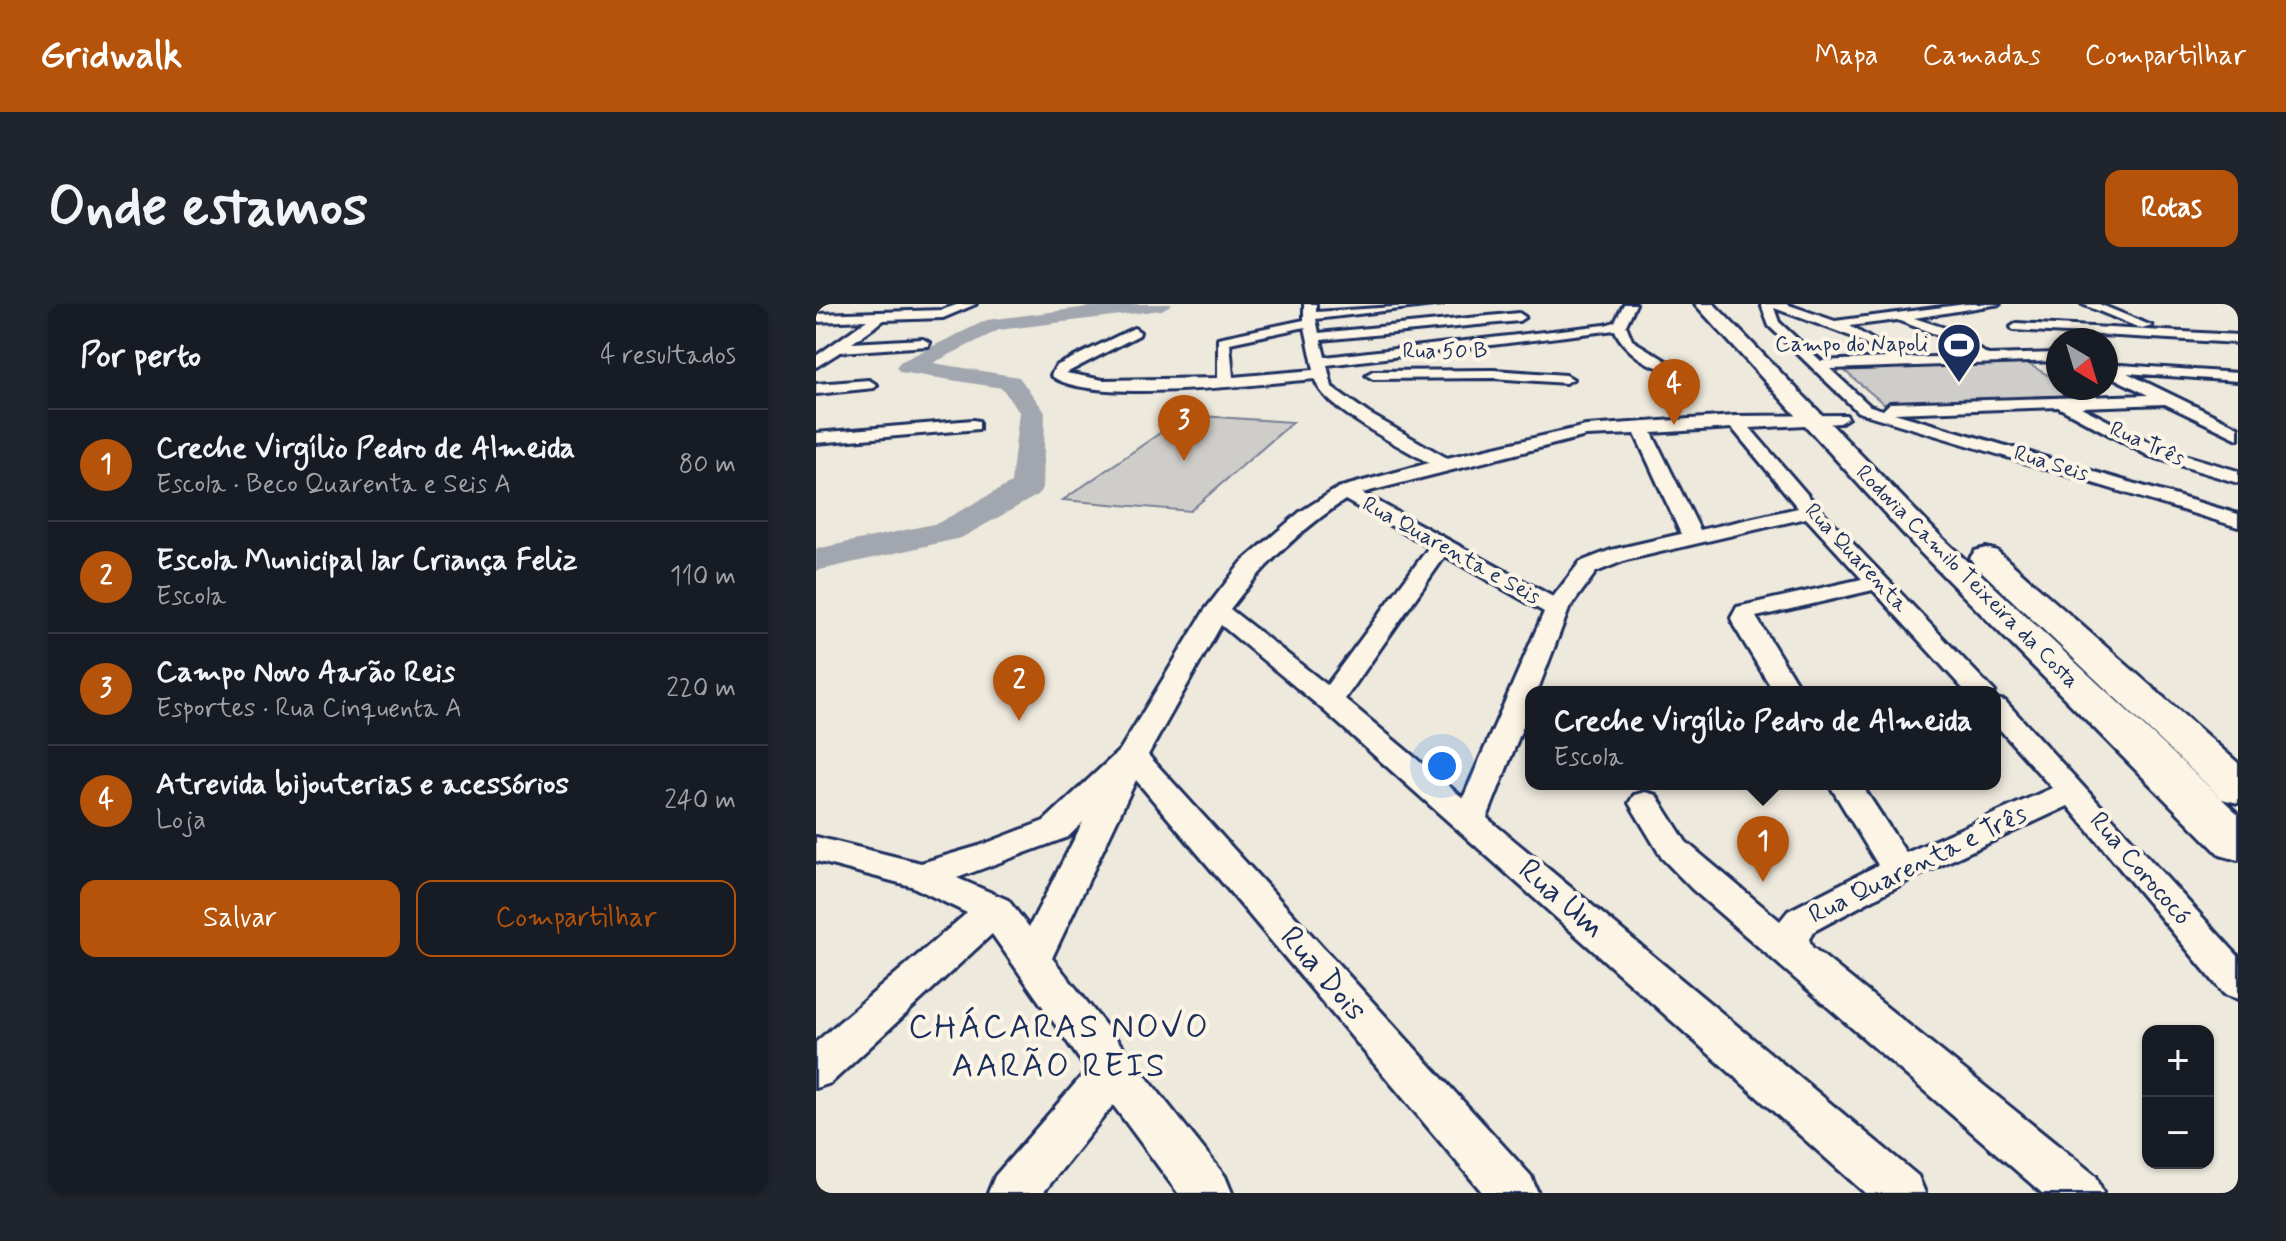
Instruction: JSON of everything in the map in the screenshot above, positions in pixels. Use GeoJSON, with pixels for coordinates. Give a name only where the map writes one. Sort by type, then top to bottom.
{"type":"FeatureCollection","features":[{"type":"Feature","properties":{"kind":"highway","name":"Rodovia Camilo Teixeira da Costa"},"geometry":{"type":"LineString","coordinates":[[1704,304],[1838,415],[1932,546],[2238,843]]}},
{"type":"Feature","properties":{"kind":"highway","name":"Rodovia Camilo Teixeira da Costa"},"geometry":{"type":"LineString","coordinates":[[1728,304],[1737,318],[1955,530],[2238,788]]}},
{"type":"Feature","properties":{"kind":"street"},"geometry":{"type":"LineString","coordinates":[[847,304],[882,315]]}},
{"type":"Feature","properties":{"kind":"street"},"geometry":{"type":"LineString","coordinates":[[816,363],[897,304]]}},
{"type":"Feature","properties":{"kind":"street"},"geometry":{"type":"LineString","coordinates":[[816,318],[943,314],[970,304]]}},
{"type":"Feature","properties":{"kind":"street"},"geometry":{"type":"LineString","coordinates":[[1226,380],[1223,341],[1310,314],[1436,304]]}},
{"type":"Feature","properties":{"kind":"street"},"geometry":{"type":"LineString","coordinates":[[1498,304],[1553,337]]}},
{"type":"Feature","properties":{"kind":"street"},"geometry":{"type":"LineString","coordinates":[[1630,304],[1620,325],[1626,342],[1663,365]]}},
{"type":"Feature","properties":{"kind":"street"},"geometry":{"type":"LineString","coordinates":[[1767,304],[1773,323],[1817,365],[1838,415]]}},
{"type":"Feature","properties":{"kind":"street"},"geometry":{"type":"LineString","coordinates":[[1774,304],[1887,350],[1901,363]]}},
{"type":"Feature","properties":{"kind":"street"},"geometry":{"type":"LineString","coordinates":[[1861,304],[1943,332],[1986,360]]}},
{"type":"Feature","properties":{"kind":"street"},"geometry":{"type":"LineString","coordinates":[[1831,325],[1955,306],[1994,304]]}},
{"type":"Feature","properties":{"kind":"street"},"geometry":{"type":"LineString","coordinates":[[2088,304],[2137,321],[2161,336]]}},
{"type":"Feature","properties":{"kind":"street"},"geometry":{"type":"LineString","coordinates":[[1955,306],[1989,318]]}},
{"type":"Feature","properties":{"kind":"street"},"geometry":{"type":"LineString","coordinates":[[1310,314],[1313,337],[1326,373],[1325,389],[1362,416],[1444,464]]}},
{"type":"Feature","properties":{"kind":"street"},"geometry":{"type":"LineString","coordinates":[[1313,337],[1519,317]]}},
{"type":"Feature","properties":{"kind":"street"},"geometry":{"type":"LineString","coordinates":[[2003,322],[2046,340]]}},
{"type":"Feature","properties":{"kind":"street"},"geometry":{"type":"LineString","coordinates":[[1134,332],[1061,369],[1058,375],[1064,381],[1081,384],[1158,385],[1326,373],[1620,325]]}},
{"type":"Feature","properties":{"kind":"street"},"geometry":{"type":"LineString","coordinates":[[2017,327],[2234,338]]}},
{"type":"Feature","properties":{"kind":"street"},"geometry":{"type":"LineString","coordinates":[[836,348],[923,343]]}},
{"type":"Feature","properties":{"kind":"street"},"geometry":{"type":"LineString","coordinates":[[1817,365],[2046,358]]}},
{"type":"Feature","properties":{"kind":"street"},"geometry":{"type":"LineString","coordinates":[[2118,369],[2238,377]]}},
{"type":"Feature","properties":{"kind":"street","name":"Rua 50 B"},"geometry":{"type":"LineString","coordinates":[[1362,375],[1462,373],[1566,379]]}},
{"type":"Feature","properties":{"kind":"street"},"geometry":{"type":"LineString","coordinates":[[2118,374],[2238,434]]}},
{"type":"Feature","properties":{"kind":"street"},"geometry":{"type":"LineString","coordinates":[[816,389],[869,385]]}},
{"type":"Feature","properties":{"kind":"street"},"geometry":{"type":"LineString","coordinates":[[1031,960],[1132,756],[1217,610],[1250,567],[1307,516],[1345,492],[1444,464],[1586,431],[1968,405],[2168,399]]}},
{"type":"Feature","properties":{"kind":"street","name":"Rua Três"},"geometry":{"type":"LineString","coordinates":[[2061,402],[2155,452],[2238,477]]}},
{"type":"Feature","properties":{"kind":"street"},"geometry":{"type":"LineString","coordinates":[[1968,405],[2033,451],[2081,473]]}},
{"type":"Feature","properties":{"kind":"street","name":"Rua Seis"},"geometry":{"type":"LineString","coordinates":[[1838,415],[2081,473],[2238,521]]}},
{"type":"Feature","properties":{"kind":"street"},"geometry":{"type":"LineString","coordinates":[[2208,419],[2238,421]]}},
{"type":"Feature","properties":{"kind":"street","name":"Rua Quarenta"},"geometry":{"type":"LineString","coordinates":[[1735,421],[1811,511],[1975,686]]}},
{"type":"Feature","properties":{"kind":"street"},"geometry":{"type":"LineString","coordinates":[[816,438],[973,425]]}},
{"type":"Feature","properties":{"kind":"street"},"geometry":{"type":"LineString","coordinates":[[1640,426],[1693,538]]}},
{"type":"Feature","properties":{"kind":"street","name":"Rua Quarenta e Seis"},"geometry":{"type":"LineString","coordinates":[[1345,492],[1557,609]]}},
{"type":"Feature","properties":{"kind":"street"},"geometry":{"type":"LineString","coordinates":[[1525,686],[1557,609],[1588,567],[1619,555],[1811,511]]}},
{"type":"Feature","properties":{"kind":"street"},"geometry":{"type":"LineString","coordinates":[[1330,701],[1441,546]]}},
{"type":"Feature","properties":{"kind":"street"},"geometry":{"type":"LineString","coordinates":[[1784,686],[1743,618],[1754,608],[1879,582]]}},
{"type":"Feature","properties":{"kind":"street","name":"Rua Um"},"geometry":{"type":"LineString","coordinates":[[1217,610],[1470,820],[1901,1193]]}},
{"type":"Feature","properties":{"kind":"street"},"geometry":{"type":"LineString","coordinates":[[1470,820],[1525,687]]}},
{"type":"Feature","properties":{"kind":"street"},"geometry":{"type":"LineString","coordinates":[[2001,713],[2073,791]]}},
{"type":"Feature","properties":{"kind":"street"},"geometry":{"type":"LineString","coordinates":[[921,876],[991,855],[1056,829],[1132,756]]}},
{"type":"Feature","properties":{"kind":"street","name":"Rua Dois"},"geometry":{"type":"LineString","coordinates":[[1132,756],[1514,1193]]}},
{"type":"Feature","properties":{"kind":"street"},"geometry":{"type":"LineString","coordinates":[[1849,790],[1899,870]]}},
{"type":"Feature","properties":{"kind":"street","name":"Rua Quarenta e Três"},"geometry":{"type":"LineString","coordinates":[[1797,958],[1789,937],[1801,921],[1899,870],[2073,791]]}},
{"type":"Feature","properties":{"kind":"street","name":"Rua Corococó"},"geometry":{"type":"LineString","coordinates":[[2073,791],[2238,983]]}},
{"type":"Feature","properties":{"kind":"street"},"geometry":{"type":"LineString","coordinates":[[1645,803],[1674,850],[1797,958],[2079,1193]]}},
{"type":"Feature","properties":{"kind":"street"},"geometry":{"type":"LineString","coordinates":[[820,856],[921,876],[995,910],[1113,1072],[1208,1193]]}},
{"type":"Feature","properties":{"kind":"street"},"geometry":{"type":"LineString","coordinates":[[816,1069],[995,910]]}},
{"type":"Feature","properties":{"kind":"street"},"geometry":{"type":"LineString","coordinates":[[1012,1193],[1113,1072]]}},
{"type":"Feature","properties":{"kind":"shaded area","name":"Campo do Napoli"},"geometry":{"type":"Polygon","coordinates":[[[2025,362],[2046,374],[2046,399],[1884,404],[1840,367],[2025,362]]]}},
{"type":"Feature","properties":{"kind":"shaded area"},"geometry":{"type":"Polygon","coordinates":[[[1186,415],[1293,422],[1190,511],[1063,500],[1186,415]]]}},
{"type":"Feature","properties":{"kind":"waterway"},"geometry":{"type":"LineString","coordinates":[[816,560],[949,531],[1027,488],[1032,412],[1010,382],[908,367],[994,324],[1162,304]]}},
{"type":"Feature","properties":{"kind":"place","name":"Campo do Napoli"},"geometry":{"type":"Point","coordinates":[1959,384]}},
{"type":"Feature","properties":{"kind":"place","name":"Atrevida bijouterias e acessórios"},"geometry":{"type":"Point","coordinates":[1674,425]}},
{"type":"Feature","properties":{"kind":"place","name":"Campo Novo Aarão Reis"},"geometry":{"type":"Point","coordinates":[1184,461]}},
{"type":"Feature","properties":{"kind":"place","name":"Escola Municipal lar Criança Feliz"},"geometry":{"type":"Point","coordinates":[1019,721]}},
{"type":"Feature","properties":{"kind":"place","name":"Creche Virgílio Pedro de Almeida"},"geometry":{"type":"Point","coordinates":[1763,882]}},
{"type":"Feature","properties":{"kind":"district","name":"CHÁCARAS NOVO AARÃO REIS"},"geometry":{"type":"Point","coordinates":[1059,1046]}}]}
